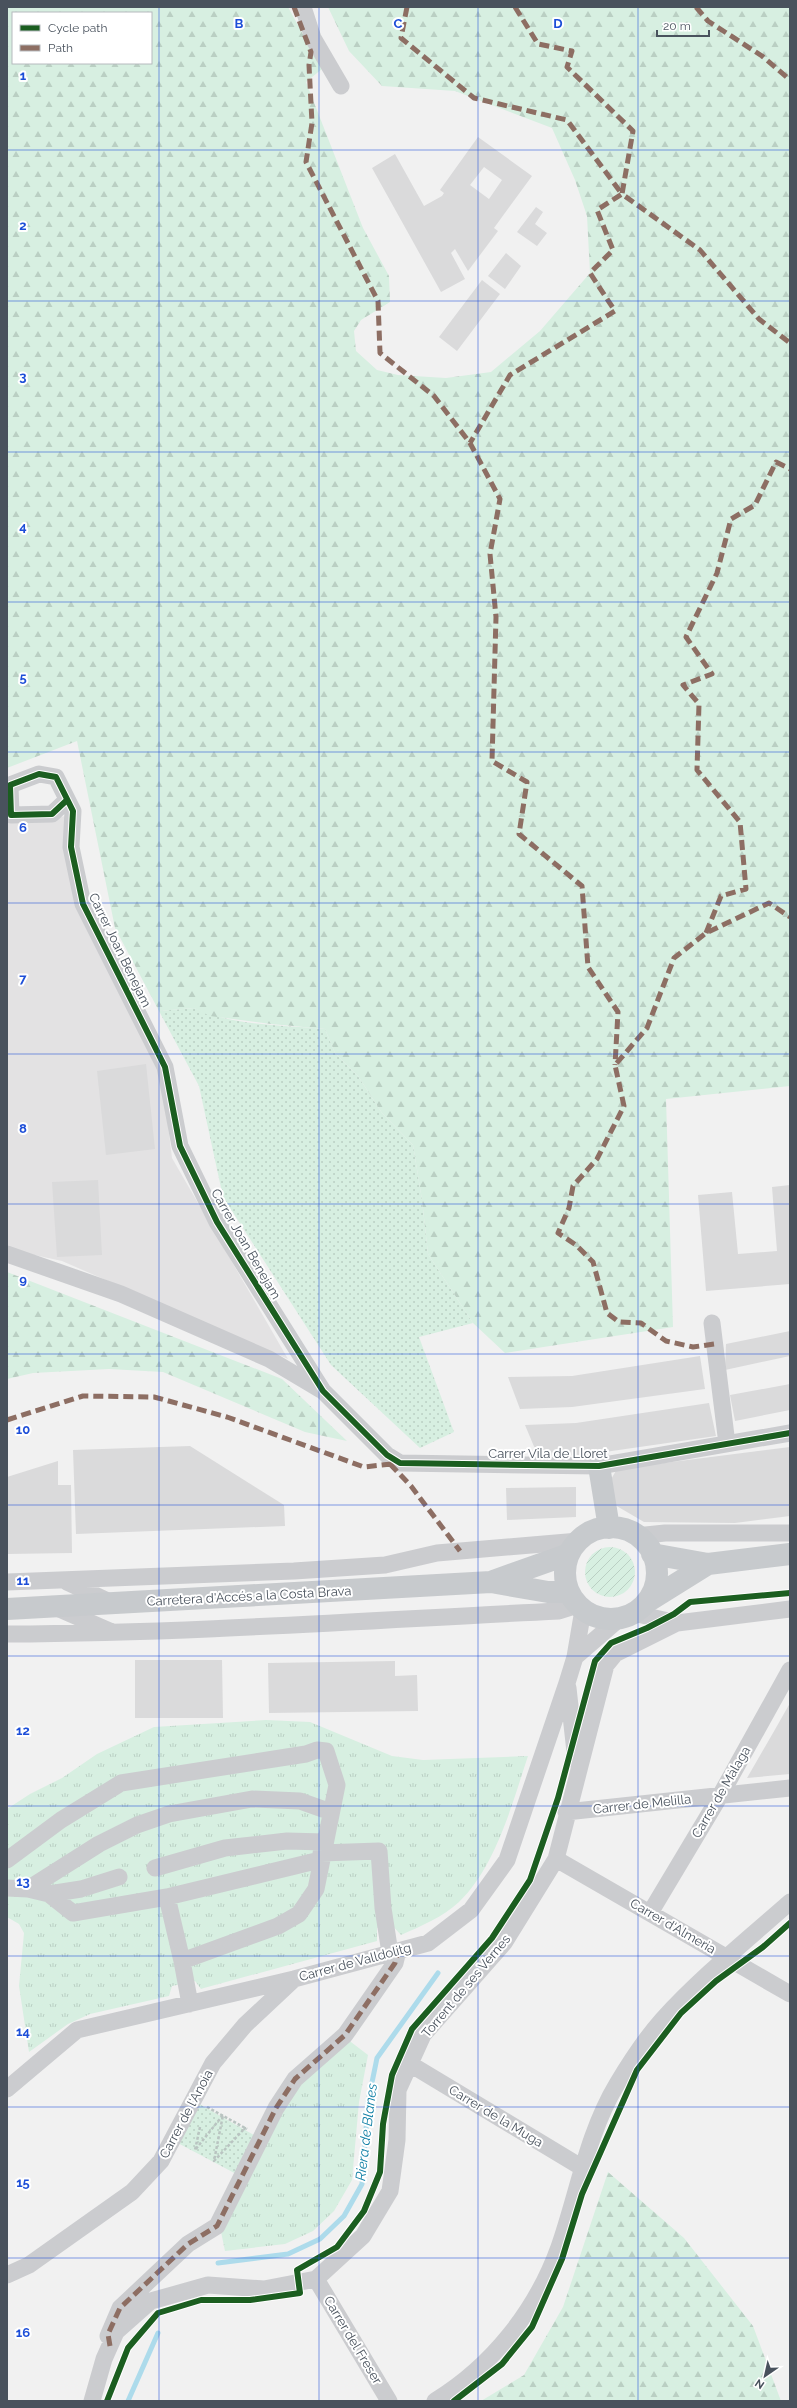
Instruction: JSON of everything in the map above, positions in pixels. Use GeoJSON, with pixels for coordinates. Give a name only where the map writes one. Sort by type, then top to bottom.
{"type":"FeatureCollection","features":[{"type":"Feature","properties":{"kind":"main road"},"geometry":{"type":"LineString","coordinates":[[599,1466],[610,1528]]}},
{"type":"Feature","properties":{"kind":"main road"},"geometry":{"type":"LineString","coordinates":[[633,1611],[653,1590],[656,1576],[652,1554],[636,1536],[623,1530],[610,1528],[595,1530],[574,1547],[565,1569],[577,1602],[604,1619],[633,1611],[708,1564]]}},
{"type":"Feature","properties":{"kind":"main road","name":"Carretera d'Accés a la Costa Brava"},"geometry":{"type":"LineString","coordinates":[[491,1582],[574,1547]]}},
{"type":"Feature","properties":{"kind":"main road"},"geometry":{"type":"LineString","coordinates":[[652,1554],[708,1564],[790,1554]]}},
{"type":"Feature","properties":{"kind":"main road","name":"Carretera d'Accés a la Costa Brava"},"geometry":{"type":"LineString","coordinates":[[7,1609],[491,1582],[548,1592],[577,1602]]}},
{"type":"Feature","properties":{"kind":"street"},"geometry":{"type":"LineString","coordinates":[[303,7],[313,38],[341,86]]}},
{"type":"Feature","properties":{"kind":"street","name":"Carrer Joan Benejam"},"geometry":{"type":"LineString","coordinates":[[67,800],[73,811],[71,847],[83,904],[165,1067],[180,1146],[217,1222],[323,1391],[387,1455],[400,1463]]}},
{"type":"Feature","properties":{"kind":"street"},"geometry":{"type":"LineString","coordinates":[[8,1254],[135,1300],[268,1359],[323,1391]]}},
{"type":"Feature","properties":{"kind":"street"},"geometry":{"type":"LineString","coordinates":[[712,1323],[727,1444]]}},
{"type":"Feature","properties":{"kind":"street","name":"Carrer Vila de Lloret"},"geometry":{"type":"LineString","coordinates":[[400,1463],[599,1466],[790,1433]]}},
{"type":"Feature","properties":{"kind":"street"},"geometry":{"type":"LineString","coordinates":[[636,1536],[665,1533],[790,1533]]}},
{"type":"Feature","properties":{"kind":"street"},"geometry":{"type":"LineString","coordinates":[[7,1582],[294,1571],[385,1565],[437,1553],[574,1547]]}},
{"type":"Feature","properties":{"kind":"street"},"geometry":{"type":"LineString","coordinates":[[62,1580],[97,1594],[114,1604]]}},
{"type":"Feature","properties":{"kind":"street"},"geometry":{"type":"LineString","coordinates":[[7,1634],[112,1633],[559,1611],[577,1602]]}},
{"type":"Feature","properties":{"kind":"street","name":"Carrer de Valldolitg"},"geometry":{"type":"LineString","coordinates":[[7,2089],[77,2030],[294,1979],[428,1943],[471,1910],[507,1860],[575,1657],[577,1602]]}},
{"type":"Feature","properties":{"kind":"street"},"geometry":{"type":"LineString","coordinates":[[53,1607],[88,1620],[112,1633]]}},
{"type":"Feature","properties":{"kind":"street"},"geometry":{"type":"LineString","coordinates":[[575,1657],[633,1611],[677,1623],[790,1609]]}},
{"type":"Feature","properties":{"kind":"street","name":"Torrent de ses Vernes"},"geometry":{"type":"LineString","coordinates":[[316,2279],[363,2236],[390,2191],[397,2140],[398,2090],[423,2035],[504,1944],[556,1859],[566,1812],[606,1665],[615,1654],[677,1623]]}},
{"type":"Feature","properties":{"kind":"street","name":"Carrer de Màlaga"},"geometry":{"type":"LineString","coordinates":[[650,1913],[720,1796],[790,1670]]}},
{"type":"Feature","properties":{"kind":"street","name":"Carrer de Valldolitg"},"geometry":{"type":"LineString","coordinates":[[567,1683],[577,1772]]}},
{"type":"Feature","properties":{"kind":"street"},"geometry":{"type":"LineString","coordinates":[[7,1860],[61,1820],[121,1783],[306,1754],[317,1750],[326,1750],[336,1785],[316,1889],[299,1914],[278,1926],[182,1961]]}},
{"type":"Feature","properties":{"kind":"street","name":"Carrer de Melilla"},"geometry":{"type":"LineString","coordinates":[[566,1812],[790,1788]]}},
{"type":"Feature","properties":{"kind":"street"},"geometry":{"type":"LineString","coordinates":[[28,1889],[99,1844],[137,1825],[170,1814],[252,1799],[300,1801],[331,1812]]}},
{"type":"Feature","properties":{"kind":"street"},"geometry":{"type":"LineString","coordinates":[[155,1868],[225,1848],[287,1842],[322,1852]]}},
{"type":"Feature","properties":{"kind":"street"},"geometry":{"type":"LineString","coordinates":[[49,1894],[73,1913],[167,1897],[322,1852],[379,1851],[383,1908],[394,1952],[395,1963],[345,2035],[295,2078],[276,2108],[262,2139],[217,2226],[188,2244],[120,2308],[108,2334],[110,2346]]}},
{"type":"Feature","properties":{"kind":"street","name":"Carrer d'Almeria"},"geometry":{"type":"LineString","coordinates":[[556,1859],[790,1994]]}},
{"type":"Feature","properties":{"kind":"street"},"geometry":{"type":"LineString","coordinates":[[7,1888],[28,1889],[49,1894],[81,1889],[119,1877]]}},
{"type":"Feature","properties":{"kind":"street"},"geometry":{"type":"LineString","coordinates":[[167,1897],[182,1961],[190,2004]]}},
{"type":"Feature","properties":{"kind":"street"},"geometry":{"type":"LineString","coordinates":[[434,2401],[461,2385],[497,2351],[532,2304],[558,2248],[581,2167],[621,2078],[662,2020],[727,1957],[790,1902]]}},
{"type":"Feature","properties":{"kind":"street","name":"Carrer de l'Anoia"},"geometry":{"type":"LineString","coordinates":[[7,2275],[29,2265],[132,2192],[161,2161],[214,2063],[244,2025],[294,1979]]}},
{"type":"Feature","properties":{"kind":"street","name":"Carrer de la Muga"},"geometry":{"type":"LineString","coordinates":[[410,2064],[581,2167]]}},
{"type":"Feature","properties":{"kind":"street"},"geometry":{"type":"LineString","coordinates":[[92,2401],[116,2332],[151,2301],[208,2285],[264,2288],[316,2279]]}},
{"type":"Feature","properties":{"kind":"street","name":"Carrer del Freser"},"geometry":{"type":"LineString","coordinates":[[316,2279],[389,2401]]}},
{"type":"Feature","properties":{"kind":"path"},"geometry":{"type":"LineString","coordinates":[[203,2113],[205,2106],[262,2139]]}},
{"type":"Feature","properties":{"kind":"path"},"geometry":{"type":"LineString","coordinates":[[222,2115],[214,2161],[245,2128]]}},
{"type":"Feature","properties":{"kind":"path"},"geometry":{"type":"LineString","coordinates":[[201,2120],[195,2150],[222,2115]]}},
{"type":"Feature","properties":{"kind":"path"},"geometry":{"type":"LineString","coordinates":[[243,2135],[245,2128]]}},
{"type":"Feature","properties":{"kind":"shaded area"},"geometry":{"type":"Polygon","coordinates":[[[8,780],[10,823],[67,816],[77,906],[161,1068],[172,1158],[288,1359],[62,1261],[7,1249],[8,780]]]}},
{"type":"Feature","properties":{"kind":"green space"},"geometry":{"type":"Polygon","coordinates":[[[7,7],[288,7],[322,69],[306,82],[363,228],[389,276],[390,302],[361,320],[354,331],[356,351],[377,370],[398,375],[446,378],[491,372],[540,331],[590,273],[587,216],[575,180],[552,128],[455,91],[382,86],[349,51],[328,7],[790,7],[790,1086],[666,1099],[673,1327],[505,1353],[473,1323],[428,1254],[422,1200],[413,1145],[382,1113],[358,1076],[335,1053],[325,1029],[210,1016],[194,1008],[159,1011],[115,928],[77,741],[7,768],[7,7]]]}},
{"type":"Feature","properties":{"kind":"green space"},"geometry":{"type":"Polygon","coordinates":[[[194,1008],[209,1014],[241,1022],[325,1029],[335,1053],[358,1076],[382,1113],[413,1145],[422,1200],[428,1254],[473,1323],[419,1337],[454,1432],[420,1448],[331,1365],[223,1197],[199,1086],[159,1011],[194,1008]]]}},
{"type":"Feature","properties":{"kind":"green space"},"geometry":{"type":"Polygon","coordinates":[[[7,1272],[282,1379],[347,1441],[305,1432],[163,1372],[109,1369],[33,1373],[7,1379],[7,1272]]]}},
{"type":"Feature","properties":{"kind":"green space"},"geometry":{"type":"Polygon","coordinates":[[[610,1547],[619,1549],[630,1558],[635,1572],[633,1581],[624,1592],[610,1597],[601,1595],[590,1586],[585,1572],[587,1563],[596,1552],[610,1547]]]}},
{"type":"Feature","properties":{"kind":"green space"},"geometry":{"type":"Polygon","coordinates":[[[266,1720],[310,1722],[392,1756],[423,1760],[528,1756],[509,1814],[493,1853],[472,1887],[459,1902],[446,1912],[432,1921],[401,1935],[390,1923],[377,1928],[377,1941],[201,1989],[195,1981],[172,1986],[169,1996],[90,2014],[68,2024],[29,2052],[19,1986],[24,1933],[19,1924],[7,1917],[7,1809],[30,1794],[62,1778],[97,1754],[154,1727],[266,1720]]]}},
{"type":"Feature","properties":{"kind":"green space"},"geometry":{"type":"Polygon","coordinates":[[[347,2039],[368,2055],[359,2102],[352,2180],[334,2211],[313,2231],[285,2244],[225,2251],[220,2227],[297,2080],[347,2039]]]}},
{"type":"Feature","properties":{"kind":"green space"},"geometry":{"type":"Polygon","coordinates":[[[194,2101],[261,2139],[240,2176],[174,2141],[194,2101]]]}},
{"type":"Feature","properties":{"kind":"green space"},"geometry":{"type":"Polygon","coordinates":[[[608,2172],[684,2238],[753,2326],[781,2401],[481,2401],[524,2375],[563,2307],[608,2172]]]}},
{"type":"Feature","properties":{"kind":"building"},"geometry":{"type":"Polygon","coordinates":[[[478,137],[532,176],[494,228],[498,231],[468,271],[455,249],[451,253],[465,279],[441,292],[372,168],[395,154],[424,206],[442,196],[444,193],[440,190],[478,137]],[[484,167],[470,185],[489,199],[502,180],[484,167]]]}},
{"type":"Feature","properties":{"kind":"building"},"geometry":{"type":"Polygon","coordinates":[[[536,207],[543,212],[535,224],[547,233],[537,246],[517,232],[536,207]]]}},
{"type":"Feature","properties":{"kind":"building"},"geometry":{"type":"Polygon","coordinates":[[[506,253],[521,266],[505,289],[488,276],[506,253]]]}},
{"type":"Feature","properties":{"kind":"building"},"geometry":{"type":"Polygon","coordinates":[[[482,280],[500,294],[457,351],[439,337],[482,280]]]}},
{"type":"Feature","properties":{"kind":"building"},"geometry":{"type":"Polygon","coordinates":[[[146,1064],[155,1149],[106,1155],[97,1071],[146,1064]]]}},
{"type":"Feature","properties":{"kind":"building"},"geometry":{"type":"Polygon","coordinates":[[[98,1180],[102,1255],[57,1257],[52,1182],[98,1180]]]}},
{"type":"Feature","properties":{"kind":"building"},"geometry":{"type":"Polygon","coordinates":[[[790,1185],[790,1284],[706,1291],[698,1195],[732,1192],[738,1254],[777,1251],[772,1187],[790,1185]]]}},
{"type":"Feature","properties":{"kind":"building"},"geometry":{"type":"Polygon","coordinates":[[[790,1331],[790,1356],[725,1370],[726,1344],[790,1331]]]}},
{"type":"Feature","properties":{"kind":"building"},"geometry":{"type":"Polygon","coordinates":[[[700,1356],[705,1389],[572,1407],[520,1409],[508,1377],[572,1376],[700,1356]]]}},
{"type":"Feature","properties":{"kind":"building"},"geometry":{"type":"Polygon","coordinates":[[[790,1384],[790,1410],[735,1421],[730,1395],[790,1384]]]}},
{"type":"Feature","properties":{"kind":"building"},"geometry":{"type":"Polygon","coordinates":[[[709,1403],[716,1436],[584,1455],[538,1456],[525,1425],[576,1423],[709,1403]]]}},
{"type":"Feature","properties":{"kind":"building"},"geometry":{"type":"Polygon","coordinates":[[[190,1446],[284,1505],[285,1526],[76,1534],[73,1450],[190,1446]]]}},
{"type":"Feature","properties":{"kind":"building"},"geometry":{"type":"Polygon","coordinates":[[[790,1447],[790,1516],[735,1523],[644,1522],[615,1505],[610,1481],[617,1469],[790,1447]]]}},
{"type":"Feature","properties":{"kind":"building"},"geometry":{"type":"Polygon","coordinates":[[[58,1461],[58,1485],[71,1485],[72,1553],[7,1554],[7,1477],[58,1461]]]}},
{"type":"Feature","properties":{"kind":"building"},"geometry":{"type":"Polygon","coordinates":[[[576,1487],[576,1517],[507,1520],[506,1488],[576,1487]]]}},
{"type":"Feature","properties":{"kind":"building"},"geometry":{"type":"Polygon","coordinates":[[[135,1660],[222,1660],[223,1718],[135,1718],[135,1660]]]}},
{"type":"Feature","properties":{"kind":"building"},"geometry":{"type":"Polygon","coordinates":[[[395,1661],[395,1676],[417,1675],[418,1711],[269,1713],[268,1663],[395,1661]]]}},
{"type":"Feature","properties":{"kind":"building"},"geometry":{"type":"Polygon","coordinates":[[[790,1703],[790,1774],[747,1778],[773,1733],[790,1703]]]}},
{"type":"Feature","properties":{"kind":"waterway","name":"Riera de Blanes"},"geometry":{"type":"LineString","coordinates":[[218,2263],[288,2254],[320,2239],[344,2216],[362,2184],[368,2102],[377,2058],[438,1973]]}},
{"type":"Feature","properties":{"kind":"waterway","name":"Riera de Blanes"},"geometry":{"type":"LineString","coordinates":[[128,2401],[158,2333]]}},
{"type":"Feature","properties":{"kind":"marked path"},"geometry":{"type":"LineString","coordinates":[[294,7],[311,52],[309,65],[312,123],[306,162],[378,301],[380,353],[434,396],[470,443],[500,499],[490,554],[496,617],[492,761],[527,782],[519,834],[582,886],[588,967],[618,1012],[615,1065]]}},
{"type":"Feature","properties":{"kind":"marked path"},"geometry":{"type":"LineString","coordinates":[[407,7],[401,38],[474,98],[567,120],[622,194],[597,210],[613,250],[590,273],[615,311],[510,375],[470,443]]}},
{"type":"Feature","properties":{"kind":"marked path"},"geometry":{"type":"LineString","coordinates":[[515,7],[538,44],[572,51],[567,67],[633,131],[622,194],[700,250],[759,319],[790,343]]}},
{"type":"Feature","properties":{"kind":"marked path"},"geometry":{"type":"LineString","coordinates":[[696,7],[708,21],[762,56],[790,80]]}},
{"type":"Feature","properties":{"kind":"marked path"},"geometry":{"type":"LineString","coordinates":[[706,933],[721,896],[746,889],[740,822],[697,770],[699,704],[683,685],[712,674],[686,637],[717,573],[731,519],[755,505],[776,462],[790,469]]}},
{"type":"Feature","properties":{"kind":"marked path"},"geometry":{"type":"LineString","coordinates":[[714,1344],[693,1347],[666,1341],[641,1323],[619,1322],[607,1313],[593,1262],[576,1245],[558,1233],[569,1208],[573,1186],[597,1159],[624,1106],[615,1065],[647,1028],[674,958],[706,933],[769,903],[790,917]]}},
{"type":"Feature","properties":{"kind":"marked path"},"geometry":{"type":"LineString","coordinates":[[7,1420],[83,1396],[154,1397],[227,1417],[364,1467],[400,1463]]}},
{"type":"Feature","properties":{"kind":"marked path"},"geometry":{"type":"LineString","coordinates":[[390,1464],[411,1486],[460,1551]]}},
{"type":"Feature","properties":{"kind":"marked path"},"geometry":{"type":"LineString","coordinates":[[110,2346],[108,2334],[120,2308],[188,2244],[217,2226],[276,2108],[295,2079],[345,2035],[395,1963],[398,1951]]}},
{"type":"Feature","properties":{"kind":"cycle path"},"geometry":{"type":"LineString","coordinates":[[67,800],[52,814],[11,815],[10,785],[39,774],[56,777],[73,811],[71,847],[83,904],[165,1067],[180,1146],[217,1222],[323,1391],[387,1455],[400,1463],[599,1466],[790,1433]]}},
{"type":"Feature","properties":{"kind":"cycle path"},"geometry":{"type":"LineString","coordinates":[[107,2401],[128,2348],[158,2313],[201,2300],[250,2300],[300,2293],[297,2270],[337,2247],[364,2211],[380,2172],[383,2124],[392,2075],[412,2029],[492,1938],[530,1880],[558,1798],[595,1661],[611,1643],[647,1628],[674,1614],[690,1602],[790,1593]]}},
{"type":"Feature","properties":{"kind":"cycle path"},"geometry":{"type":"LineString","coordinates":[[454,2401],[502,2364],[532,2327],[562,2259],[582,2194],[637,2070],[681,2013],[716,1981],[763,1947],[790,1923]]}}]}
